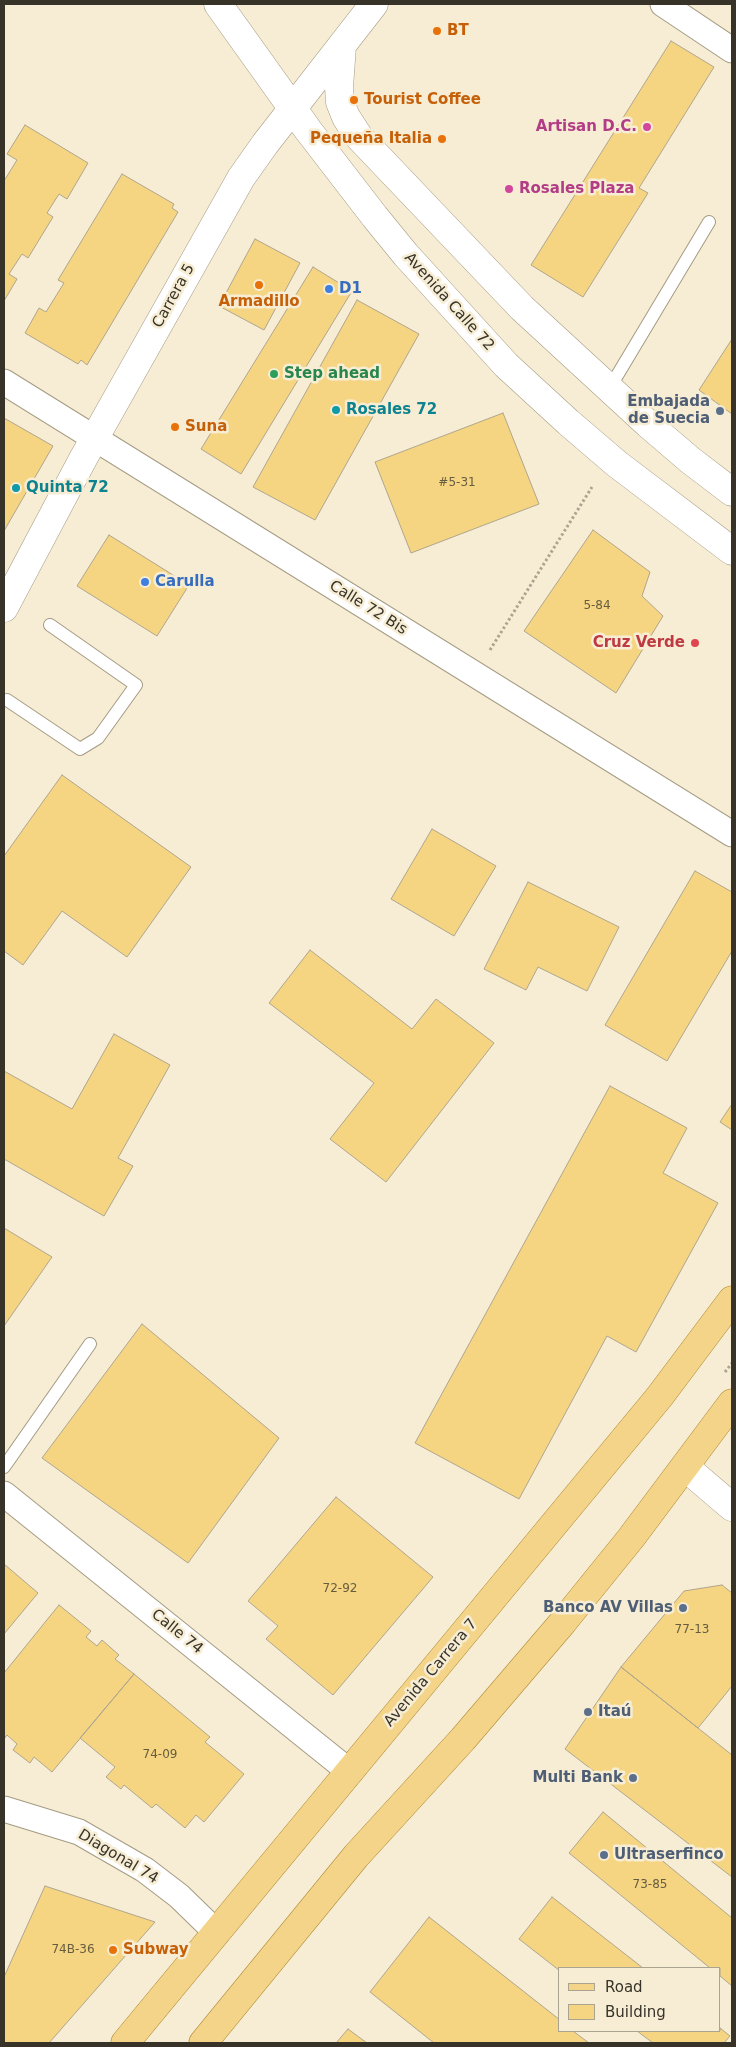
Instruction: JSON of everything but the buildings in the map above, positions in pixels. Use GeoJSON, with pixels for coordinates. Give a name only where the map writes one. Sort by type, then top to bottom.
{"type":"FeatureCollection","features":[{"type":"Feature","properties":{"kind":"main road","name":"Avenida Carrera 7"},"geometry":{"type":"LineString","coordinates":[[125,2043],[660,1396],[732,1300]]}},
{"type":"Feature","properties":{"kind":"main road"},"geometry":{"type":"LineString","coordinates":[[202,2043],[356,1856],[463,1739],[563,1622],[631,1538],[732,1403]]}},
{"type":"Feature","properties":{"kind":"street","name":"Avenida Calle 72"},"geometry":{"type":"LineString","coordinates":[[218,4],[329,159],[406,255],[506,364],[568,422],[617,464],[732,551]]}},
{"type":"Feature","properties":{"kind":"street","name":"Carrera 5"},"geometry":{"type":"LineString","coordinates":[[4,608],[95,437],[241,178],[374,4]]}},
{"type":"Feature","properties":{"kind":"street"},"geometry":{"type":"LineString","coordinates":[[663,4],[732,50]]}},
{"type":"Feature","properties":{"kind":"street"},"geometry":{"type":"LineString","coordinates":[[342,46],[339,87],[340,102],[346,117],[359,137],[522,308],[609,389],[690,460],[732,492]]}},
{"type":"Feature","properties":{"kind":"street","name":"Calle 72 Bis"},"geometry":{"type":"LineString","coordinates":[[4,382],[732,834]]}},
{"type":"Feature","properties":{"kind":"street"},"geometry":{"type":"LineString","coordinates":[[684,1467],[732,1507]]}},
{"type":"Feature","properties":{"kind":"street","name":"Calle 74"},"geometry":{"type":"LineString","coordinates":[[4,1494],[350,1772]]}},
{"type":"Feature","properties":{"kind":"street","name":"Diagonal 74"},"geometry":{"type":"LineString","coordinates":[[4,1809],[79,1832],[145,1870],[180,1896],[216,1933]]}},
{"type":"Feature","properties":{"kind":"lane"},"geometry":{"type":"LineString","coordinates":[[609,389],[708,222]]}},
{"type":"Feature","properties":{"kind":"lane"},"geometry":{"type":"LineString","coordinates":[[7,700],[80,749],[98,738],[136,685],[50,625]]}},
{"type":"Feature","properties":{"kind":"lane"},"geometry":{"type":"LineString","coordinates":[[4,1467],[90,1344]]}},
{"type":"Feature","properties":{"kind":"path"},"geometry":{"type":"LineString","coordinates":[[475,674],[592,487]]}},
{"type":"Feature","properties":{"kind":"place","name":"BT"},"geometry":{"type":"Point","coordinates":[437,31]}},
{"type":"Feature","properties":{"kind":"place","name":"Tourist Coffee"},"geometry":{"type":"Point","coordinates":[354,100]}},
{"type":"Feature","properties":{"kind":"place","name":"Artisan D.C."},"geometry":{"type":"Point","coordinates":[647,127]}},
{"type":"Feature","properties":{"kind":"place","name":"Pequeña Italia"},"geometry":{"type":"Point","coordinates":[442,139]}},
{"type":"Feature","properties":{"kind":"place","name":"Rosales Plaza"},"geometry":{"type":"Point","coordinates":[509,189]}},
{"type":"Feature","properties":{"kind":"place","name":"Armadillo"},"geometry":{"type":"Point","coordinates":[259,285]}},
{"type":"Feature","properties":{"kind":"place","name":"D1"},"geometry":{"type":"Point","coordinates":[329,289]}},
{"type":"Feature","properties":{"kind":"place","name":"Step ahead"},"geometry":{"type":"Point","coordinates":[274,374]}},
{"type":"Feature","properties":{"kind":"place","name":"Rosales 72"},"geometry":{"type":"Point","coordinates":[336,410]}},
{"type":"Feature","properties":{"kind":"place","name":"Embajada de Suecia"},"geometry":{"type":"Point","coordinates":[720,411]}},
{"type":"Feature","properties":{"kind":"place","name":"Suna"},"geometry":{"type":"Point","coordinates":[175,427]}},
{"type":"Feature","properties":{"kind":"place","name":"Quinta 72"},"geometry":{"type":"Point","coordinates":[16,488]}},
{"type":"Feature","properties":{"kind":"place","name":"Carulla"},"geometry":{"type":"Point","coordinates":[145,582]}},
{"type":"Feature","properties":{"kind":"place","name":"Cruz Verde"},"geometry":{"type":"Point","coordinates":[695,643]}},
{"type":"Feature","properties":{"kind":"place","name":"Banco AV Villas"},"geometry":{"type":"Point","coordinates":[683,1608]}},
{"type":"Feature","properties":{"kind":"place","name":"Itaú"},"geometry":{"type":"Point","coordinates":[588,1712]}},
{"type":"Feature","properties":{"kind":"place","name":"Multi Bank"},"geometry":{"type":"Point","coordinates":[633,1778]}},
{"type":"Feature","properties":{"kind":"place","name":"Ultraserfinco"},"geometry":{"type":"Point","coordinates":[604,1855]}},
{"type":"Feature","properties":{"kind":"place","name":"Subway"},"geometry":{"type":"Point","coordinates":[113,1950]}}]}
